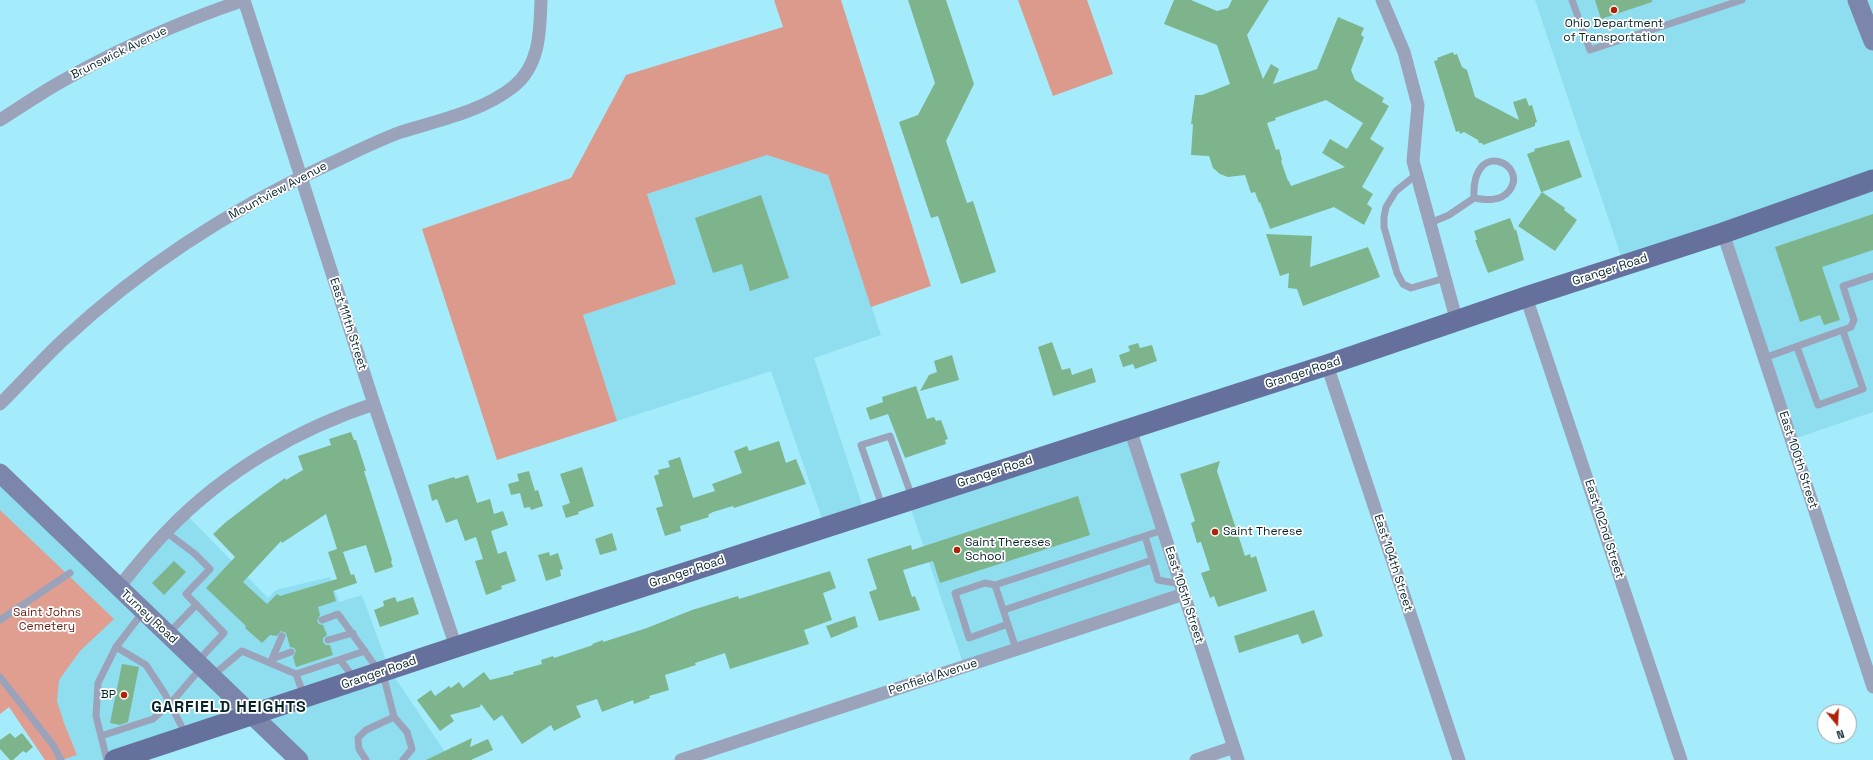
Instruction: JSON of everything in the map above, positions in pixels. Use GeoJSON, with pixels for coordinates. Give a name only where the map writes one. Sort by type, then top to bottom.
{"type":"FeatureCollection","features":[{"type":"Feature","properties":{"kind":"main road"},"geometry":{"type":"LineString","coordinates":[[1857,0],[1873,41]]}},
{"type":"Feature","properties":{"kind":"main road","name":"Granger Road"},"geometry":{"type":"LineString","coordinates":[[115,760],[253,716],[456,647],[1327,365],[1457,322],[1526,297],[1723,233],[1873,180]]}},
{"type":"Feature","properties":{"kind":"main road","name":"Turney Road"},"geometry":{"type":"LineString","coordinates":[[0,473],[118,588],[204,668],[299,760]]}},
{"type":"Feature","properties":{"kind":"street","name":"East 111th Street"},"geometry":{"type":"LineString","coordinates":[[244,0],[374,404],[456,647]]}},
{"type":"Feature","properties":{"kind":"street","name":"Brunswick Avenue"},"geometry":{"type":"LineString","coordinates":[[0,120],[57,84],[115,53],[169,28],[244,0]]}},
{"type":"Feature","properties":{"kind":"street","name":"Mountview Avenue"},"geometry":{"type":"LineString","coordinates":[[0,404],[62,341],[115,296],[174,253],[246,206],[301,177],[400,133],[490,102],[514,86],[534,62],[540,31],[541,0]]}},
{"type":"Feature","properties":{"kind":"street"},"geometry":{"type":"LineString","coordinates":[[1382,0],[1404,52],[1418,105],[1414,161],[1457,322]]}},
{"type":"Feature","properties":{"kind":"street","name":"East 100th Street"},"geometry":{"type":"LineString","coordinates":[[1723,233],[1873,687]]}},
{"type":"Feature","properties":{"kind":"street","name":"East 102nd Street"},"geometry":{"type":"LineString","coordinates":[[1526,297],[1681,760]]}},
{"type":"Feature","properties":{"kind":"street","name":"East 104th Street"},"geometry":{"type":"LineString","coordinates":[[1327,365],[1459,760]]}},
{"type":"Feature","properties":{"kind":"street"},"geometry":{"type":"LineString","coordinates":[[118,588],[166,532],[185,513],[228,478],[282,443],[331,420],[374,404]]}},
{"type":"Feature","properties":{"kind":"street","name":"East 105th Street"},"geometry":{"type":"LineString","coordinates":[[1130,429],[1238,760]]}},
{"type":"Feature","properties":{"kind":"street","name":"Penfield Avenue"},"geometry":{"type":"LineString","coordinates":[[681,760],[1016,649],[1182,589]]}},
{"type":"Feature","properties":{"kind":"street"},"geometry":{"type":"LineString","coordinates":[[1196,760],[1234,748]]}},
{"type":"Feature","properties":{"kind":"lane"},"geometry":{"type":"LineString","coordinates":[[1572,0],[1590,50],[1742,0]]}},
{"type":"Feature","properties":{"kind":"lane"},"geometry":{"type":"LineString","coordinates":[[1430,223],[1449,215],[1474,198],[1495,199],[1503,196],[1512,186],[1513,177],[1506,164],[1497,161],[1490,161],[1482,165],[1476,179],[1474,198]]}},
{"type":"Feature","properties":{"kind":"lane"},"geometry":{"type":"LineString","coordinates":[[1417,174],[1396,191],[1386,207],[1384,226],[1397,273],[1403,284],[1411,288],[1445,278]]}},
{"type":"Feature","properties":{"kind":"lane"},"geometry":{"type":"LineString","coordinates":[[1764,358],[1851,327],[1854,320],[1843,286],[1873,276]]}},
{"type":"Feature","properties":{"kind":"lane"},"geometry":{"type":"LineString","coordinates":[[1797,347],[1818,405],[1864,389],[1843,331]]}},
{"type":"Feature","properties":{"kind":"lane"},"geometry":{"type":"LineString","coordinates":[[883,508],[861,445],[890,436],[913,499]]}},
{"type":"Feature","properties":{"kind":"lane"},"geometry":{"type":"LineString","coordinates":[[1008,624],[969,638],[955,593],[985,583],[995,585],[1163,530]]}},
{"type":"Feature","properties":{"kind":"lane"},"geometry":{"type":"LineString","coordinates":[[101,736],[153,719],[170,704],[204,668],[224,633],[186,594],[210,569],[195,554],[166,532]]}},
{"type":"Feature","properties":{"kind":"lane"},"geometry":{"type":"LineString","coordinates":[[1145,536],[1158,580],[1182,589]]}},
{"type":"Feature","properties":{"kind":"lane"},"geometry":{"type":"LineString","coordinates":[[1004,610],[1152,560]]}},
{"type":"Feature","properties":{"kind":"lane"},"geometry":{"type":"LineString","coordinates":[[0,620],[70,574]]}},
{"type":"Feature","properties":{"kind":"lane"},"geometry":{"type":"LineString","coordinates":[[995,585],[1016,649]]}},
{"type":"Feature","properties":{"kind":"lane"},"geometry":{"type":"LineString","coordinates":[[168,634],[196,605]]}},
{"type":"Feature","properties":{"kind":"lane"},"geometry":{"type":"LineString","coordinates":[[107,760],[96,716],[98,683],[116,647],[144,612]]}},
{"type":"Feature","properties":{"kind":"lane"},"geometry":{"type":"LineString","coordinates":[[322,620],[338,614],[382,672],[394,717],[406,732],[412,748],[403,760]]}},
{"type":"Feature","properties":{"kind":"lane"},"geometry":{"type":"LineString","coordinates":[[328,640],[353,633]]}},
{"type":"Feature","properties":{"kind":"lane"},"geometry":{"type":"LineString","coordinates":[[271,661],[282,636]]}},
{"type":"Feature","properties":{"kind":"lane"},"geometry":{"type":"LineString","coordinates":[[116,647],[146,665],[170,704],[187,737]]}},
{"type":"Feature","properties":{"kind":"lane"},"geometry":{"type":"LineString","coordinates":[[204,668],[242,651],[271,661],[296,674],[305,698]]}},
{"type":"Feature","properties":{"kind":"lane"},"geometry":{"type":"LineString","coordinates":[[296,674],[365,651]]}},
{"type":"Feature","properties":{"kind":"lane"},"geometry":{"type":"LineString","coordinates":[[271,661],[291,652]]}},
{"type":"Feature","properties":{"kind":"lane"},"geometry":{"type":"LineString","coordinates":[[340,660],[356,680]]}},
{"type":"Feature","properties":{"kind":"lane"},"geometry":{"type":"LineString","coordinates":[[0,677],[62,760]]}},
{"type":"Feature","properties":{"kind":"lane"},"geometry":{"type":"LineString","coordinates":[[366,760],[359,749],[358,738],[366,730],[394,717]]}},
{"type":"Feature","properties":{"kind":"shaded area"},"geometry":{"type":"Polygon","coordinates":[[[774,0],[841,0],[931,286],[871,307],[828,175],[767,155],[647,194],[676,284],[583,315],[617,421],[497,460],[422,229],[571,178],[626,75],[783,27],[774,0]]]}},
{"type":"Feature","properties":{"kind":"shaded area"},"geometry":{"type":"Polygon","coordinates":[[[1018,0],[1087,0],[1113,74],[1053,96],[1018,0]]]}},
{"type":"Feature","properties":{"kind":"shaded area"},"geometry":{"type":"Polygon","coordinates":[[[1535,0],[1873,0],[1873,412],[1791,440],[1723,233],[1624,265],[1535,0]]]}},
{"type":"Feature","properties":{"kind":"shaded area"},"geometry":{"type":"Polygon","coordinates":[[[767,155],[828,175],[881,335],[814,358],[865,514],[825,527],[771,371],[617,421],[583,315],[676,284],[647,194],[767,155]]]}},
{"type":"Feature","properties":{"kind":"shaded area"},"geometry":{"type":"Polygon","coordinates":[[[1130,429],[1184,594],[964,666],[908,500],[1130,429]]]}},
{"type":"Feature","properties":{"kind":"shaded area"},"geometry":{"type":"Polygon","coordinates":[[[0,473],[118,588],[185,513],[268,598],[276,590],[330,577],[339,602],[362,595],[389,669],[445,752],[453,746],[465,760],[299,760],[253,716],[115,760],[45,760],[9,707],[0,714],[0,473]]]}},
{"type":"Feature","properties":{"kind":"green space","name":"Saint Johns Cemetery"},"geometry":{"type":"Polygon","coordinates":[[[0,510],[114,619],[80,651],[59,680],[57,701],[77,755],[62,760],[45,760],[9,707],[0,714],[0,510]]]}},
{"type":"Feature","properties":{"kind":"building"},"geometry":{"type":"Polygon","coordinates":[[[908,0],[946,0],[974,84],[946,141],[967,203],[973,201],[996,272],[961,284],[938,216],[931,218],[899,122],[918,115],[935,83],[908,0]]]}},
{"type":"Feature","properties":{"kind":"building"},"geometry":{"type":"Polygon","coordinates":[[[1174,0],[1191,0],[1217,11],[1228,8],[1232,0],[1269,0],[1247,35],[1263,79],[1271,64],[1279,69],[1273,84],[1317,69],[1338,17],[1364,28],[1361,35],[1364,37],[1351,70],[1355,80],[1384,98],[1382,102],[1389,106],[1370,139],[1384,148],[1362,187],[1373,194],[1367,204],[1372,208],[1364,225],[1334,207],[1270,229],[1260,202],[1259,203],[1255,192],[1251,193],[1245,175],[1228,177],[1220,174],[1213,168],[1209,156],[1191,155],[1193,124],[1191,124],[1195,95],[1202,95],[1230,84],[1217,45],[1164,24],[1174,0]],[[1326,100],[1275,118],[1276,120],[1267,123],[1276,150],[1279,149],[1281,161],[1291,186],[1345,167],[1322,153],[1330,139],[1347,149],[1363,123],[1326,100]]]}},
{"type":"Feature","properties":{"kind":"building","name":"Ohio Department of Transportation"},"geometry":{"type":"Polygon","coordinates":[[[1595,0],[1652,0],[1652,2],[1601,19],[1595,0]]]}},
{"type":"Feature","properties":{"kind":"building"},"geometry":{"type":"Polygon","coordinates":[[[1453,52],[1454,55],[1457,54],[1462,67],[1467,70],[1475,97],[1519,120],[1513,102],[1526,98],[1529,106],[1532,105],[1537,122],[1535,123],[1535,126],[1483,145],[1482,143],[1479,143],[1478,140],[1464,132],[1460,134],[1459,131],[1456,132],[1434,61],[1438,60],[1437,58],[1453,52]]]}},
{"type":"Feature","properties":{"kind":"building"},"geometry":{"type":"Polygon","coordinates":[[[1569,140],[1582,177],[1542,192],[1527,154],[1535,151],[1534,149],[1569,140]]]}},
{"type":"Feature","properties":{"kind":"building"},"geometry":{"type":"Polygon","coordinates":[[[1542,192],[1565,208],[1564,210],[1577,220],[1555,251],[1518,226],[1542,192]]]}},
{"type":"Feature","properties":{"kind":"building"},"geometry":{"type":"Polygon","coordinates":[[[761,195],[789,278],[750,291],[742,264],[713,273],[695,218],[761,195]]]}},
{"type":"Feature","properties":{"kind":"building"},"geometry":{"type":"Polygon","coordinates":[[[1873,214],[1873,250],[1822,267],[1840,320],[1824,325],[1820,315],[1800,322],[1775,247],[1873,214]]]}},
{"type":"Feature","properties":{"kind":"building"},"geometry":{"type":"Polygon","coordinates":[[[1510,218],[1515,231],[1516,229],[1524,260],[1488,273],[1475,240],[1477,240],[1474,231],[1510,218]]]}},
{"type":"Feature","properties":{"kind":"building"},"geometry":{"type":"Polygon","coordinates":[[[1266,234],[1312,236],[1310,267],[1368,247],[1380,277],[1303,306],[1297,289],[1288,288],[1289,273],[1280,276],[1266,234]]]}},
{"type":"Feature","properties":{"kind":"building"},"geometry":{"type":"Polygon","coordinates":[[[1052,342],[1062,370],[1070,368],[1072,375],[1092,368],[1096,382],[1053,396],[1038,347],[1052,342]]]}},
{"type":"Feature","properties":{"kind":"building"},"geometry":{"type":"Polygon","coordinates":[[[1138,343],[1140,348],[1152,345],[1157,361],[1135,369],[1133,364],[1123,367],[1119,355],[1130,351],[1128,346],[1138,343]]]}},
{"type":"Feature","properties":{"kind":"building"},"geometry":{"type":"Polygon","coordinates":[[[952,355],[959,380],[920,391],[929,375],[937,372],[934,361],[952,355]]]}},
{"type":"Feature","properties":{"kind":"building"},"geometry":{"type":"Polygon","coordinates":[[[916,386],[927,419],[934,417],[936,421],[941,420],[948,439],[945,440],[946,444],[905,458],[888,414],[870,420],[866,408],[883,402],[882,397],[916,386]]]}},
{"type":"Feature","properties":{"kind":"building"},"geometry":{"type":"Polygon","coordinates":[[[351,432],[354,440],[356,440],[393,567],[375,573],[366,545],[343,552],[351,575],[354,574],[357,583],[333,591],[336,601],[318,607],[320,615],[317,621],[319,624],[323,625],[327,635],[323,638],[323,642],[326,645],[330,645],[333,655],[296,667],[293,657],[296,651],[294,648],[290,647],[286,633],[281,631],[277,636],[270,635],[262,643],[245,628],[246,626],[206,588],[235,557],[213,534],[226,522],[285,478],[286,480],[303,470],[298,456],[331,445],[329,439],[351,432]],[[326,514],[282,543],[281,541],[243,582],[267,604],[277,594],[280,596],[337,579],[328,552],[337,549],[326,514]]]}},
{"type":"Feature","properties":{"kind":"building"},"geometry":{"type":"Polygon","coordinates":[[[779,441],[786,463],[796,459],[806,484],[734,508],[733,506],[713,512],[708,515],[709,517],[680,526],[681,531],[665,536],[656,508],[663,506],[654,476],[659,474],[658,470],[670,467],[668,461],[680,457],[693,498],[715,491],[712,484],[742,473],[734,451],[747,446],[749,451],[779,441]]]}},
{"type":"Feature","properties":{"kind":"building","name":"Saint Therese"},"geometry":{"type":"Polygon","coordinates":[[[1220,461],[1217,471],[1245,556],[1250,554],[1251,558],[1256,556],[1267,591],[1218,607],[1214,596],[1210,598],[1201,573],[1210,570],[1201,542],[1197,543],[1191,523],[1195,521],[1180,474],[1220,461]]]}},
{"type":"Feature","properties":{"kind":"building"},"geometry":{"type":"Polygon","coordinates":[[[582,467],[594,506],[578,512],[579,514],[566,518],[562,506],[570,503],[560,474],[582,467]]]}},
{"type":"Feature","properties":{"kind":"building"},"geometry":{"type":"Polygon","coordinates":[[[529,471],[535,491],[538,490],[543,506],[531,510],[530,507],[524,508],[520,493],[511,495],[508,484],[519,481],[517,474],[529,471]]]}},
{"type":"Feature","properties":{"kind":"building"},"geometry":{"type":"Polygon","coordinates":[[[468,475],[477,503],[490,499],[494,514],[503,511],[508,525],[491,531],[498,554],[506,551],[516,581],[501,586],[502,589],[486,595],[475,561],[483,559],[476,537],[465,541],[457,519],[446,523],[437,499],[432,501],[428,485],[454,477],[455,479],[468,475]]]}},
{"type":"Feature","properties":{"kind":"building"},"geometry":{"type":"Polygon","coordinates":[[[1078,496],[1090,535],[940,583],[933,561],[903,570],[912,597],[915,596],[920,610],[879,621],[869,592],[877,589],[867,559],[911,545],[912,550],[1078,496]]]}},
{"type":"Feature","properties":{"kind":"building"},"geometry":{"type":"Polygon","coordinates":[[[612,533],[617,550],[600,555],[595,539],[612,533]]]}},
{"type":"Feature","properties":{"kind":"building"},"geometry":{"type":"Polygon","coordinates":[[[549,552],[550,556],[558,553],[563,569],[560,570],[561,576],[546,581],[538,555],[549,552]]]}},
{"type":"Feature","properties":{"kind":"building"},"geometry":{"type":"Polygon","coordinates":[[[174,561],[186,572],[164,595],[152,583],[174,561]]]}},
{"type":"Feature","properties":{"kind":"building"},"geometry":{"type":"Polygon","coordinates":[[[830,571],[836,588],[823,593],[832,620],[804,630],[809,644],[730,669],[725,653],[695,663],[696,665],[665,675],[669,690],[649,696],[650,698],[634,704],[633,700],[602,712],[597,699],[576,706],[581,717],[554,731],[551,725],[522,744],[502,715],[494,721],[481,704],[480,707],[450,715],[454,721],[440,731],[417,700],[431,690],[435,696],[449,686],[451,688],[459,682],[463,688],[484,672],[490,680],[514,674],[513,672],[542,664],[541,660],[553,656],[554,658],[593,645],[592,644],[603,640],[603,642],[647,628],[692,610],[738,596],[739,599],[830,571]]]}},
{"type":"Feature","properties":{"kind":"building"},"geometry":{"type":"Polygon","coordinates":[[[395,597],[397,602],[413,597],[419,614],[380,627],[374,610],[384,606],[383,601],[395,597]]]}},
{"type":"Feature","properties":{"kind":"building"},"geometry":{"type":"Polygon","coordinates":[[[1314,610],[1323,636],[1302,644],[1298,634],[1239,653],[1234,636],[1314,610]]]}},
{"type":"Feature","properties":{"kind":"building"},"geometry":{"type":"Polygon","coordinates":[[[855,616],[858,627],[831,638],[826,626],[855,616]]]}},
{"type":"Feature","properties":{"kind":"building"},"geometry":{"type":"Polygon","coordinates":[[[122,664],[139,667],[128,722],[120,725],[110,723],[122,664]]]}},
{"type":"Feature","properties":{"kind":"building"},"geometry":{"type":"Polygon","coordinates":[[[10,733],[15,738],[22,733],[33,747],[26,753],[23,751],[13,760],[10,760],[0,749],[0,740],[10,733]]]}},
{"type":"Feature","properties":{"kind":"building"},"geometry":{"type":"Polygon","coordinates":[[[472,738],[470,747],[488,739],[493,750],[471,760],[426,760],[472,738]]]}},
{"type":"Feature","properties":{"kind":"place","name":"Ohio Department of Transportation"},"geometry":{"type":"Point","coordinates":[1614,10]}},
{"type":"Feature","properties":{"kind":"place","name":"Saint Therese"},"geometry":{"type":"Point","coordinates":[1215,532]}},
{"type":"Feature","properties":{"kind":"place","name":"Saint Thereses School"},"geometry":{"type":"Point","coordinates":[957,550]}},
{"type":"Feature","properties":{"kind":"place","name":"BP"},"geometry":{"type":"Point","coordinates":[124,695]}},
{"type":"Feature","properties":{"kind":"district","name":"GARFIELD HEIGHTS"},"geometry":{"type":"Point","coordinates":[229,708]}}]}
